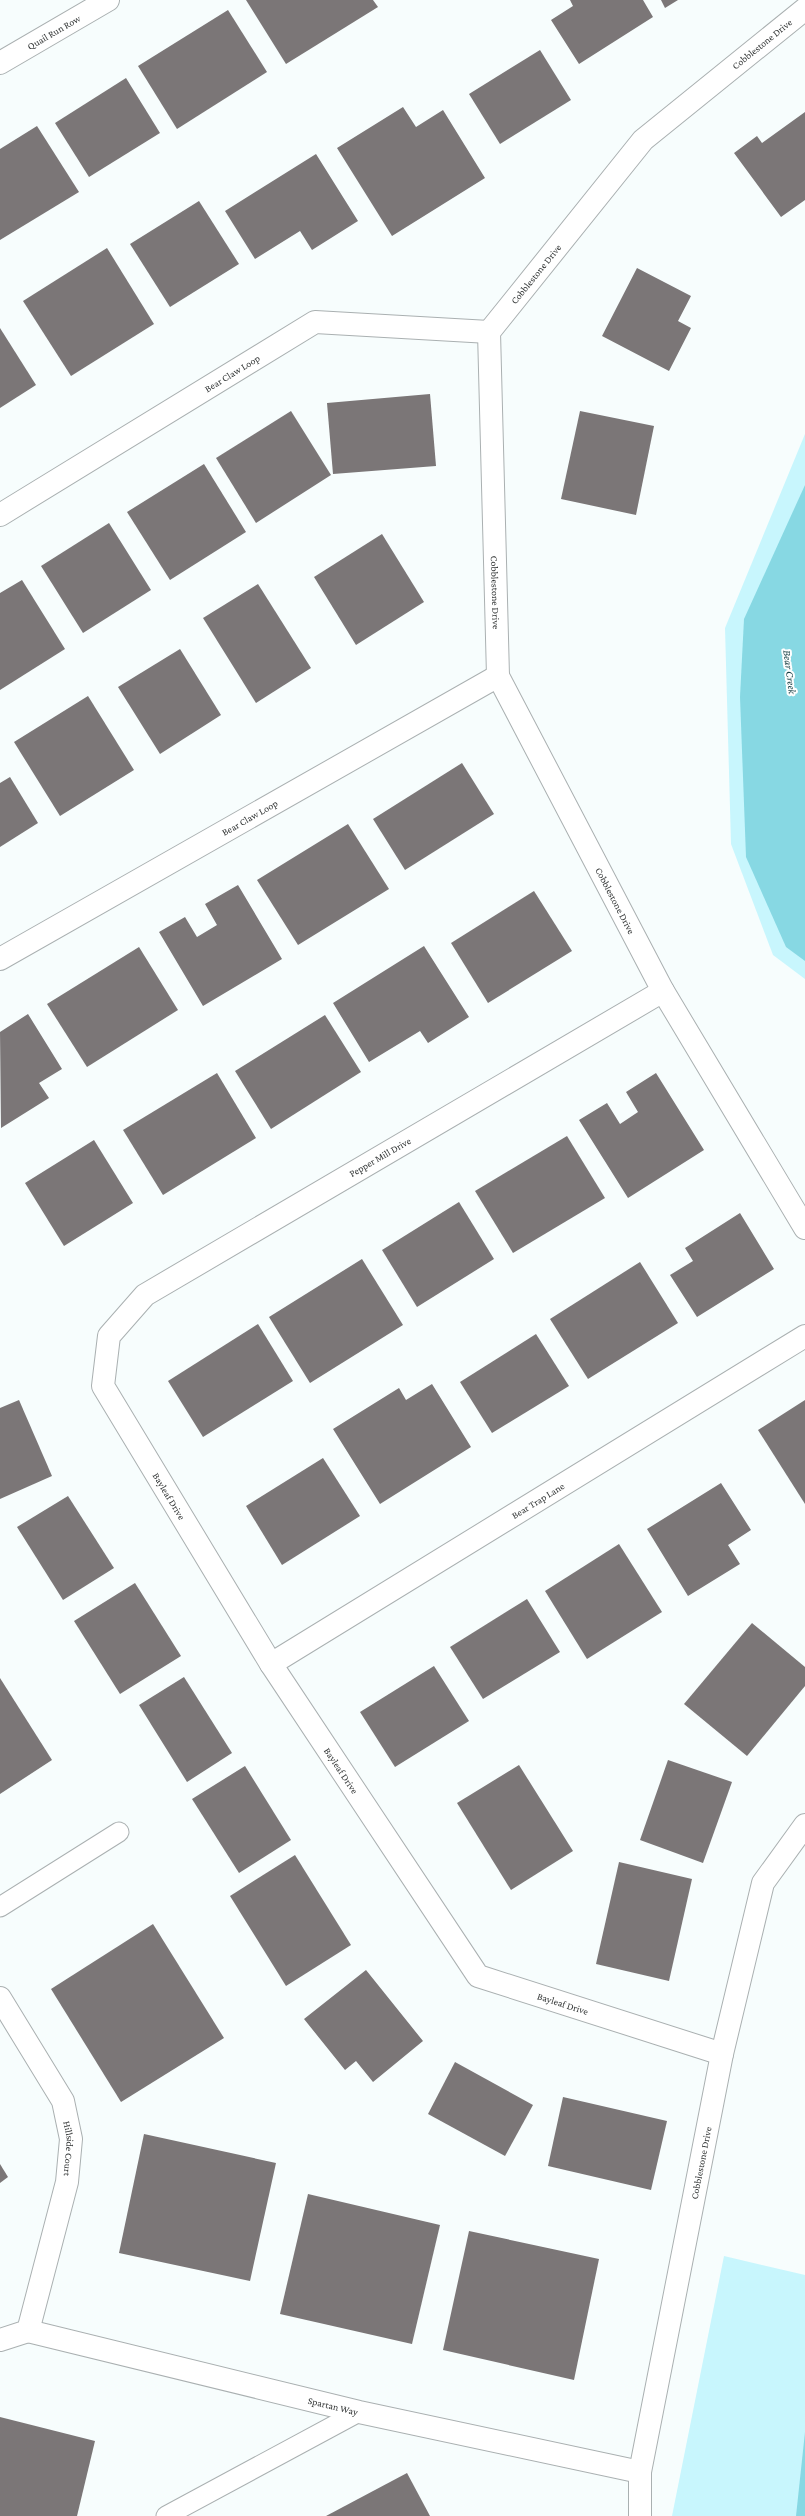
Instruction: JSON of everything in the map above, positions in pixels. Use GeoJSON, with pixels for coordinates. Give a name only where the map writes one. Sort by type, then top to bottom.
{"type":"FeatureCollection","features":[{"type":"Feature","properties":{"kind":"street","name":"Quail Run Row"},"geometry":{"type":"LineString","coordinates":[[0,63],[108,0]]}},
{"type":"Feature","properties":{"kind":"street","name":"Cobblestone Drive"},"geometry":{"type":"LineString","coordinates":[[805,9],[643,140],[489,332],[498,676],[663,991],[805,1228]]}},
{"type":"Feature","properties":{"kind":"street","name":"Bear Claw Loop"},"geometry":{"type":"LineString","coordinates":[[0,515],[315,322],[489,332]]}},
{"type":"Feature","properties":{"kind":"street","name":"Bear Claw Loop"},"geometry":{"type":"LineString","coordinates":[[0,959],[498,676]]}},
{"type":"Feature","properties":{"kind":"street","name":"Pepper Mill Drive"},"geometry":{"type":"LineString","coordinates":[[109,1336],[146,1295],[663,991]]}},
{"type":"Feature","properties":{"kind":"street","name":"Bayleaf Drive"},"geometry":{"type":"LineString","coordinates":[[109,1336],[103,1386],[271,1664],[478,1976],[722,2054]]}},
{"type":"Feature","properties":{"kind":"street","name":"Bear Trap Lane"},"geometry":{"type":"LineString","coordinates":[[271,1664],[805,1336]]}},
{"type":"Feature","properties":{"kind":"street","name":"Cobblestone Drive"},"geometry":{"type":"LineString","coordinates":[[640,2516],[640,2472],[722,2054],[763,1883],[805,1825]]}},
{"type":"Feature","properties":{"kind":"street","name":"Hillside Court"},"geometry":{"type":"LineString","coordinates":[[0,1998],[63,2101],[71,2139],[67,2182],[28,2331]]}},
{"type":"Feature","properties":{"kind":"street"},"geometry":{"type":"LineString","coordinates":[[0,2340],[28,2331]]}},
{"type":"Feature","properties":{"kind":"street","name":"Spartan Way"},"geometry":{"type":"LineString","coordinates":[[28,2331],[359,2412],[640,2472]]}},
{"type":"Feature","properties":{"kind":"lane"},"geometry":{"type":"LineString","coordinates":[[0,1907],[119,1832]]}},
{"type":"Feature","properties":{"kind":"lane"},"geometry":{"type":"LineString","coordinates":[[166,2516],[359,2412]]}},
{"type":"Feature","properties":{"kind":"shaded area"},"geometry":{"type":"Polygon","coordinates":[[[805,434],[805,979],[773,955],[731,844],[725,628],[805,434]]]}},
{"type":"Feature","properties":{"kind":"shaded area"},"geometry":{"type":"Polygon","coordinates":[[[724,2256],[805,2275],[805,2516],[672,2516],[724,2256]]]}},
{"type":"Feature","properties":{"kind":"water","name":"Bear Creek"},"geometry":{"type":"Polygon","coordinates":[[[805,485],[805,961],[786,947],[746,857],[740,697],[744,619],[805,485]]]}},
{"type":"Feature","properties":{"kind":"water"},"geometry":{"type":"Polygon","coordinates":[[[805,2432],[805,2516],[796,2516],[805,2432]]]}},
{"type":"Feature","properties":{"kind":"building"},"geometry":{"type":"Polygon","coordinates":[[[246,0],[373,0],[378,7],[286,64],[246,0]]]}},
{"type":"Feature","properties":{"kind":"building"},"geometry":{"type":"Polygon","coordinates":[[[570,0],[643,0],[653,17],[579,64],[551,20],[573,6],[570,0]]]}},
{"type":"Feature","properties":{"kind":"building"},"geometry":{"type":"Polygon","coordinates":[[[661,0],[678,0],[665,8],[661,0]]]}},
{"type":"Feature","properties":{"kind":"building"},"geometry":{"type":"Polygon","coordinates":[[[228,10],[267,72],[177,129],[138,66],[228,10]]]}},
{"type":"Feature","properties":{"kind":"building"},"geometry":{"type":"Polygon","coordinates":[[[540,50],[571,100],[500,144],[469,94],[540,50]]]}},
{"type":"Feature","properties":{"kind":"building"},"geometry":{"type":"Polygon","coordinates":[[[126,78],[160,133],[89,177],[55,123],[126,78]]]}},
{"type":"Feature","properties":{"kind":"building"},"geometry":{"type":"Polygon","coordinates":[[[403,107],[416,127],[443,110],[485,178],[392,236],[337,148],[403,107]]]}},
{"type":"Feature","properties":{"kind":"building"},"geometry":{"type":"Polygon","coordinates":[[[805,112],[805,200],[781,217],[734,153],[757,136],[762,143],[805,112]]]}},
{"type":"Feature","properties":{"kind":"building"},"geometry":{"type":"Polygon","coordinates":[[[37,126],[79,192],[0,240],[0,149],[37,126]]]}},
{"type":"Feature","properties":{"kind":"building"},"geometry":{"type":"Polygon","coordinates":[[[316,154],[358,221],[312,250],[300,231],[255,259],[225,211],[316,154]]]}},
{"type":"Feature","properties":{"kind":"building"},"geometry":{"type":"Polygon","coordinates":[[[199,201],[239,264],[170,307],[130,244],[199,201]]]}},
{"type":"Feature","properties":{"kind":"building"},"geometry":{"type":"Polygon","coordinates":[[[107,248],[154,324],[71,376],[23,301],[107,248]]]}},
{"type":"Feature","properties":{"kind":"building"},"geometry":{"type":"Polygon","coordinates":[[[637,268],[691,296],[678,321],[691,328],[669,371],[602,336],[637,268]]]}},
{"type":"Feature","properties":{"kind":"building"},"geometry":{"type":"Polygon","coordinates":[[[0,328],[36,385],[0,408],[0,328]]]}},
{"type":"Feature","properties":{"kind":"building"},"geometry":{"type":"Polygon","coordinates":[[[430,394],[436,466],[333,474],[327,403],[430,394]]]}},
{"type":"Feature","properties":{"kind":"building"},"geometry":{"type":"Polygon","coordinates":[[[291,411],[331,475],[256,523],[216,458],[291,411]]]}},
{"type":"Feature","properties":{"kind":"building"},"geometry":{"type":"Polygon","coordinates":[[[580,411],[654,426],[636,515],[561,499],[580,411]]]}},
{"type":"Feature","properties":{"kind":"building"},"geometry":{"type":"Polygon","coordinates":[[[204,464],[246,532],[170,580],[127,512],[204,464]]]}},
{"type":"Feature","properties":{"kind":"building"},"geometry":{"type":"Polygon","coordinates":[[[109,523],[151,590],[83,633],[41,566],[109,523]]]}},
{"type":"Feature","properties":{"kind":"building"},"geometry":{"type":"Polygon","coordinates":[[[382,534],[424,602],[356,645],[314,577],[382,534]]]}},
{"type":"Feature","properties":{"kind":"building"},"geometry":{"type":"Polygon","coordinates":[[[22,580],[65,649],[0,690],[0,593],[22,580]]]}},
{"type":"Feature","properties":{"kind":"building"},"geometry":{"type":"Polygon","coordinates":[[[258,584],[311,668],[256,703],[203,618],[258,584]]]}},
{"type":"Feature","properties":{"kind":"building"},"geometry":{"type":"Polygon","coordinates":[[[180,649],[221,715],[160,754],[118,687],[180,649]]]}},
{"type":"Feature","properties":{"kind":"building"},"geometry":{"type":"Polygon","coordinates":[[[88,696],[134,770],[60,816],[14,742],[88,696]]]}},
{"type":"Feature","properties":{"kind":"building"},"geometry":{"type":"Polygon","coordinates":[[[462,763],[494,814],[405,870],[373,819],[462,763]]]}},
{"type":"Feature","properties":{"kind":"building"},"geometry":{"type":"Polygon","coordinates":[[[10,777],[38,823],[0,847],[0,783],[10,777]]]}},
{"type":"Feature","properties":{"kind":"building"},"geometry":{"type":"Polygon","coordinates":[[[348,824],[389,889],[298,945],[257,880],[348,824]]]}},
{"type":"Feature","properties":{"kind":"building"},"geometry":{"type":"Polygon","coordinates":[[[238,885],[282,959],[203,1006],[159,932],[185,917],[197,937],[217,925],[205,904],[238,885]]]}},
{"type":"Feature","properties":{"kind":"building"},"geometry":{"type":"Polygon","coordinates":[[[534,891],[572,951],[488,1003],[451,943],[534,891]]]}},
{"type":"Feature","properties":{"kind":"building"},"geometry":{"type":"Polygon","coordinates":[[[424,946],[469,1017],[428,1043],[420,1031],[369,1062],[333,1003],[424,946]]]}},
{"type":"Feature","properties":{"kind":"building"},"geometry":{"type":"Polygon","coordinates":[[[139,947],[178,1010],[87,1067],[47,1004],[139,947]]]}},
{"type":"Feature","properties":{"kind":"building"},"geometry":{"type":"Polygon","coordinates":[[[28,1014],[62,1069],[39,1083],[49,1098],[1,1128],[0,1032],[28,1014]]]}},
{"type":"Feature","properties":{"kind":"building"},"geometry":{"type":"Polygon","coordinates":[[[325,1015],[361,1072],[271,1129],[235,1071],[325,1015]]]}},
{"type":"Feature","properties":{"kind":"building"},"geometry":{"type":"Polygon","coordinates":[[[217,1073],[256,1138],[163,1195],[123,1130],[217,1073]]]}},
{"type":"Feature","properties":{"kind":"building"},"geometry":{"type":"Polygon","coordinates":[[[656,1073],[704,1150],[628,1198],[579,1120],[607,1103],[620,1124],[638,1112],[626,1092],[656,1073]]]}},
{"type":"Feature","properties":{"kind":"building"},"geometry":{"type":"Polygon","coordinates":[[[567,1136],[605,1198],[513,1253],[475,1191],[567,1136]]]}},
{"type":"Feature","properties":{"kind":"building"},"geometry":{"type":"Polygon","coordinates":[[[94,1140],[133,1203],[64,1246],[25,1183],[94,1140]]]}},
{"type":"Feature","properties":{"kind":"building"},"geometry":{"type":"Polygon","coordinates":[[[459,1202],[494,1259],[417,1307],[382,1250],[459,1202]]]}},
{"type":"Feature","properties":{"kind":"building"},"geometry":{"type":"Polygon","coordinates":[[[740,1213],[774,1269],[697,1317],[670,1275],[693,1261],[685,1248],[740,1213]]]}},
{"type":"Feature","properties":{"kind":"building"},"geometry":{"type":"Polygon","coordinates":[[[362,1259],[403,1325],[310,1383],[269,1317],[362,1259]]]}},
{"type":"Feature","properties":{"kind":"building"},"geometry":{"type":"Polygon","coordinates":[[[640,1262],[678,1323],[588,1379],[550,1319],[640,1262]]]}},
{"type":"Feature","properties":{"kind":"building"},"geometry":{"type":"Polygon","coordinates":[[[258,1324],[293,1381],[203,1437],[168,1381],[258,1324]]]}},
{"type":"Feature","properties":{"kind":"building"},"geometry":{"type":"Polygon","coordinates":[[[536,1334],[569,1386],[492,1433],[460,1382],[536,1334]]]}},
{"type":"Feature","properties":{"kind":"building"},"geometry":{"type":"Polygon","coordinates":[[[432,1384],[471,1447],[380,1504],[333,1429],[399,1388],[406,1400],[432,1384]]]}},
{"type":"Feature","properties":{"kind":"building"},"geometry":{"type":"Polygon","coordinates":[[[19,1400],[52,1476],[0,1499],[0,1408],[19,1400]]]}},
{"type":"Feature","properties":{"kind":"building"},"geometry":{"type":"Polygon","coordinates":[[[805,1400],[805,1504],[758,1430],[805,1400]]]}},
{"type":"Feature","properties":{"kind":"building"},"geometry":{"type":"Polygon","coordinates":[[[323,1458],[360,1516],[282,1565],[246,1506],[323,1458]]]}},
{"type":"Feature","properties":{"kind":"building"},"geometry":{"type":"Polygon","coordinates":[[[721,1483],[751,1530],[728,1545],[740,1564],[688,1596],[647,1529],[721,1483]]]}},
{"type":"Feature","properties":{"kind":"building"},"geometry":{"type":"Polygon","coordinates":[[[68,1496],[114,1568],[63,1600],[17,1527],[68,1496]]]}},
{"type":"Feature","properties":{"kind":"building"},"geometry":{"type":"Polygon","coordinates":[[[619,1544],[662,1612],[587,1659],[545,1591],[619,1544]]]}},
{"type":"Feature","properties":{"kind":"building"},"geometry":{"type":"Polygon","coordinates":[[[135,1583],[181,1656],[120,1694],[74,1621],[135,1583]]]}},
{"type":"Feature","properties":{"kind":"building"},"geometry":{"type":"Polygon","coordinates":[[[527,1599],[560,1652],[483,1699],[450,1647],[527,1599]]]}},
{"type":"Feature","properties":{"kind":"building"},"geometry":{"type":"Polygon","coordinates":[[[752,1623],[805,1667],[805,1686],[747,1756],[684,1704],[752,1623]]]}},
{"type":"Feature","properties":{"kind":"building"},"geometry":{"type":"Polygon","coordinates":[[[434,1666],[469,1721],[395,1767],[360,1712],[434,1666]]]}},
{"type":"Feature","properties":{"kind":"building"},"geometry":{"type":"Polygon","coordinates":[[[184,1677],[232,1753],[187,1782],[139,1705],[184,1677]]]}},
{"type":"Feature","properties":{"kind":"building"},"geometry":{"type":"Polygon","coordinates":[[[0,1678],[52,1760],[0,1794],[0,1678]]]}},
{"type":"Feature","properties":{"kind":"building"},"geometry":{"type":"Polygon","coordinates":[[[668,1760],[732,1782],[703,1863],[640,1840],[668,1760]]]}},
{"type":"Feature","properties":{"kind":"building"},"geometry":{"type":"Polygon","coordinates":[[[519,1765],[573,1851],[511,1890],[457,1803],[519,1765]]]}},
{"type":"Feature","properties":{"kind":"building"},"geometry":{"type":"Polygon","coordinates":[[[245,1766],[291,1840],[239,1873],[192,1799],[245,1766]]]}},
{"type":"Feature","properties":{"kind":"building"},"geometry":{"type":"Polygon","coordinates":[[[295,1855],[351,1945],[286,1986],[230,1896],[295,1855]]]}},
{"type":"Feature","properties":{"kind":"building"},"geometry":{"type":"Polygon","coordinates":[[[619,1862],[692,1879],[669,1981],[596,1964],[619,1862]]]}},
{"type":"Feature","properties":{"kind":"building"},"geometry":{"type":"Polygon","coordinates":[[[153,1924],[224,2038],[121,2102],[51,1989],[153,1924]]]}},
{"type":"Feature","properties":{"kind":"building"},"geometry":{"type":"Polygon","coordinates":[[[366,1970],[423,2041],[373,2082],[356,2061],[345,2070],[304,2019],[366,1970]]]}},
{"type":"Feature","properties":{"kind":"building"},"geometry":{"type":"Polygon","coordinates":[[[455,2062],[533,2105],[505,2156],[428,2114],[455,2062]]]}},
{"type":"Feature","properties":{"kind":"building"},"geometry":{"type":"Polygon","coordinates":[[[563,2097],[667,2121],[651,2190],[548,2166],[563,2097]]]}},
{"type":"Feature","properties":{"kind":"building"},"geometry":{"type":"Polygon","coordinates":[[[144,2134],[276,2163],[250,2281],[119,2253],[144,2134]]]}},
{"type":"Feature","properties":{"kind":"building"},"geometry":{"type":"Polygon","coordinates":[[[0,2164],[8,2177],[0,2183],[0,2164]]]}},
{"type":"Feature","properties":{"kind":"building"},"geometry":{"type":"Polygon","coordinates":[[[308,2194],[440,2225],[412,2344],[280,2314],[308,2194]]]}},
{"type":"Feature","properties":{"kind":"building"},"geometry":{"type":"Polygon","coordinates":[[[469,2231],[599,2259],[574,2380],[443,2350],[469,2231]]]}},
{"type":"Feature","properties":{"kind":"building"},"geometry":{"type":"Polygon","coordinates":[[[0,2417],[95,2441],[77,2516],[0,2516],[0,2417]]]}},
{"type":"Feature","properties":{"kind":"building"},"geometry":{"type":"Polygon","coordinates":[[[407,2473],[430,2516],[326,2516],[407,2473]]]}}]}
